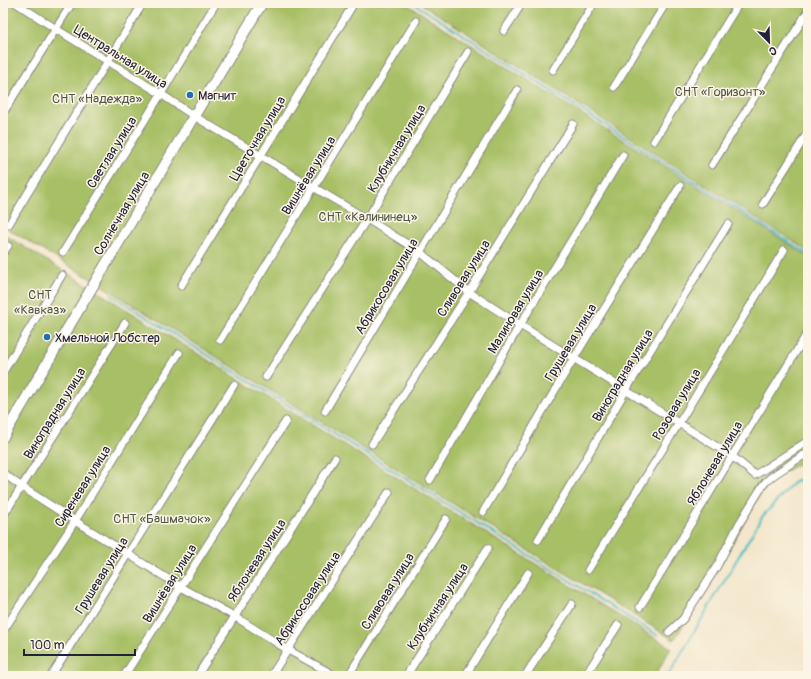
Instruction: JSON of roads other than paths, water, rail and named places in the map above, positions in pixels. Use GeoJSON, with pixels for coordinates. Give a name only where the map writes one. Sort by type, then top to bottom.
{"type":"FeatureCollection","features":[{"type":"Feature","properties":{"kind":"street","name":"Центральная улица"},"geometry":{"type":"LineString","coordinates":[[16,3],[194,116],[420,252],[469,292],[732,456],[755,475],[808,440]]}},
{"type":"Feature","properties":{"kind":"street"},"geometry":{"type":"LineString","coordinates":[[3,113],[72,3]]}},
{"type":"Feature","properties":{"kind":"street"},"geometry":{"type":"LineString","coordinates":[[9,224],[143,3]]}},
{"type":"Feature","properties":{"kind":"street","name":"Светлая улица"},"geometry":{"type":"LineString","coordinates":[[63,252],[216,3]]}},
{"type":"Feature","properties":{"kind":"street","name":"Солнечная улица"},"geometry":{"type":"LineString","coordinates":[[3,437],[262,3]]}},
{"type":"Feature","properties":{"kind":"street","name":"Цветочная улица"},"geometry":{"type":"LineString","coordinates":[[181,286],[354,3]]}},
{"type":"Feature","properties":{"kind":"street"},"geometry":{"type":"LineString","coordinates":[[504,31],[522,3]]}},
{"type":"Feature","properties":{"kind":"street"},"geometry":{"type":"LineString","coordinates":[[553,70],[594,3]]}},
{"type":"Feature","properties":{"kind":"street"},"geometry":{"type":"LineString","coordinates":[[614,87],[666,3]]}},
{"type":"Feature","properties":{"kind":"street"},"geometry":{"type":"LineString","coordinates":[[654,141],[739,3]]}},
{"type":"Feature","properties":{"kind":"street"},"geometry":{"type":"LineString","coordinates":[[712,164],[808,11]]}},
{"type":"Feature","properties":{"kind":"street","name":"Вишнёвая улица"},"geometry":{"type":"LineString","coordinates":[[220,340],[416,22]]}},
{"type":"Feature","properties":{"kind":"street","name":"Клубничная улица"},"geometry":{"type":"LineString","coordinates":[[266,377],[367,219],[468,52]]}},
{"type":"Feature","properties":{"kind":"street","name":"Абрикосовая улица"},"geometry":{"type":"LineString","coordinates":[[324,411],[517,90]]}},
{"type":"Feature","properties":{"kind":"street","name":"Сливовая улица"},"geometry":{"type":"LineString","coordinates":[[372,444],[469,292],[573,124]]}},
{"type":"Feature","properties":{"kind":"street"},"geometry":{"type":"LineString","coordinates":[[763,204],[808,132]]}},
{"type":"Feature","properties":{"kind":"street","name":"Малиновая улица"},"geometry":{"type":"LineString","coordinates":[[430,480],[520,325],[623,155]]}},
{"type":"Feature","properties":{"kind":"street","name":"Грушевая улица"},"geometry":{"type":"LineString","coordinates":[[483,512],[574,358],[680,186]]}},
{"type":"Feature","properties":{"kind":"street","name":"Виноградная улица"},"geometry":{"type":"LineString","coordinates":[[538,540],[626,390],[728,224]]}},
{"type":"Feature","properties":{"kind":"street"},"geometry":{"type":"LineString","coordinates":[[3,253],[8,246]]}},
{"type":"Feature","properties":{"kind":"street","name":"Розовая улица"},"geometry":{"type":"LineString","coordinates":[[588,570],[784,250]]}},
{"type":"Feature","properties":{"kind":"street"},"geometry":{"type":"LineString","coordinates":[[3,372],[62,275]]}},
{"type":"Feature","properties":{"kind":"street","name":"Виноградная улица"},"geometry":{"type":"LineString","coordinates":[[3,516],[125,322]]}},
{"type":"Feature","properties":{"kind":"street","name":"Яблоневая улица"},"geometry":{"type":"LineString","coordinates":[[640,607],[808,332]]}},
{"type":"Feature","properties":{"kind":"street","name":"Сиреневая улица"},"geometry":{"type":"LineString","coordinates":[[3,631],[75,521],[179,353]]}},
{"type":"Feature","properties":{"kind":"street","name":"Грушевая улица"},"geometry":{"type":"LineString","coordinates":[[51,676],[234,385]]}},
{"type":"Feature","properties":{"kind":"street","name":"Вишнёвая улица"},"geometry":{"type":"LineString","coordinates":[[124,676],[286,421]]}},
{"type":"Feature","properties":{"kind":"street"},"geometry":{"type":"LineString","coordinates":[[669,632],[683,619],[717,566],[739,524],[763,485],[767,480],[808,453]]}},
{"type":"Feature","properties":{"kind":"street","name":"Яблоневая улица"},"geometry":{"type":"LineString","coordinates":[[197,676],[335,458]]}},
{"type":"Feature","properties":{"kind":"street"},"geometry":{"type":"LineString","coordinates":[[3,473],[75,521],[181,587],[234,616],[288,650],[336,676]]}},
{"type":"Feature","properties":{"kind":"street","name":"Абрикосовая улица"},"geometry":{"type":"LineString","coordinates":[[271,676],[389,492]]}},
{"type":"Feature","properties":{"kind":"street","name":"Сливовая улица"},"geometry":{"type":"LineString","coordinates":[[348,676],[446,519]]}},
{"type":"Feature","properties":{"kind":"street","name":"Клубничная улица"},"geometry":{"type":"LineString","coordinates":[[406,676],[488,548]]}},
{"type":"Feature","properties":{"kind":"street"},"geometry":{"type":"LineString","coordinates":[[465,676],[528,573]]}},
{"type":"Feature","properties":{"kind":"street"},"geometry":{"type":"LineString","coordinates":[[525,676],[572,604]]}},
{"type":"Feature","properties":{"kind":"street"},"geometry":{"type":"LineString","coordinates":[[585,676],[618,625]]}},
{"type":"Feature","properties":{"kind":"waterway"},"geometry":{"type":"LineString","coordinates":[[413,3],[808,254]]}},
{"type":"Feature","properties":{"kind":"waterway"},"geometry":{"type":"LineString","coordinates":[[111,295],[657,635]]}},
{"type":"Feature","properties":{"kind":"waterway"},"geometry":{"type":"LineString","coordinates":[[668,676],[762,517],[793,483],[808,475]]}},
{"type":"Feature","properties":{"kind":"place","name":"Магнит"},"geometry":{"type":"Point","coordinates":[190,95]}},
{"type":"Feature","properties":{"kind":"place","name":"Хмельной Лобстер"},"geometry":{"type":"Point","coordinates":[47,337]}},
{"type":"Feature","properties":{"kind":"park label","name":"СНТ «Горизонт»"},"geometry":{"type":"Point","coordinates":[720,91]}},
{"type":"Feature","properties":{"kind":"park label","name":"СНТ «Надежда»"},"geometry":{"type":"Point","coordinates":[97,98]}},
{"type":"Feature","properties":{"kind":"park label","name":"СНТ «Калининец»"},"geometry":{"type":"Point","coordinates":[368,216]}},
{"type":"Feature","properties":{"kind":"park label","name":"СНТ «Кавказ»"},"geometry":{"type":"Point","coordinates":[40,302]}},
{"type":"Feature","properties":{"kind":"park label","name":"СНТ «Башмачок»"},"geometry":{"type":"Point","coordinates":[162,518]}}]}
